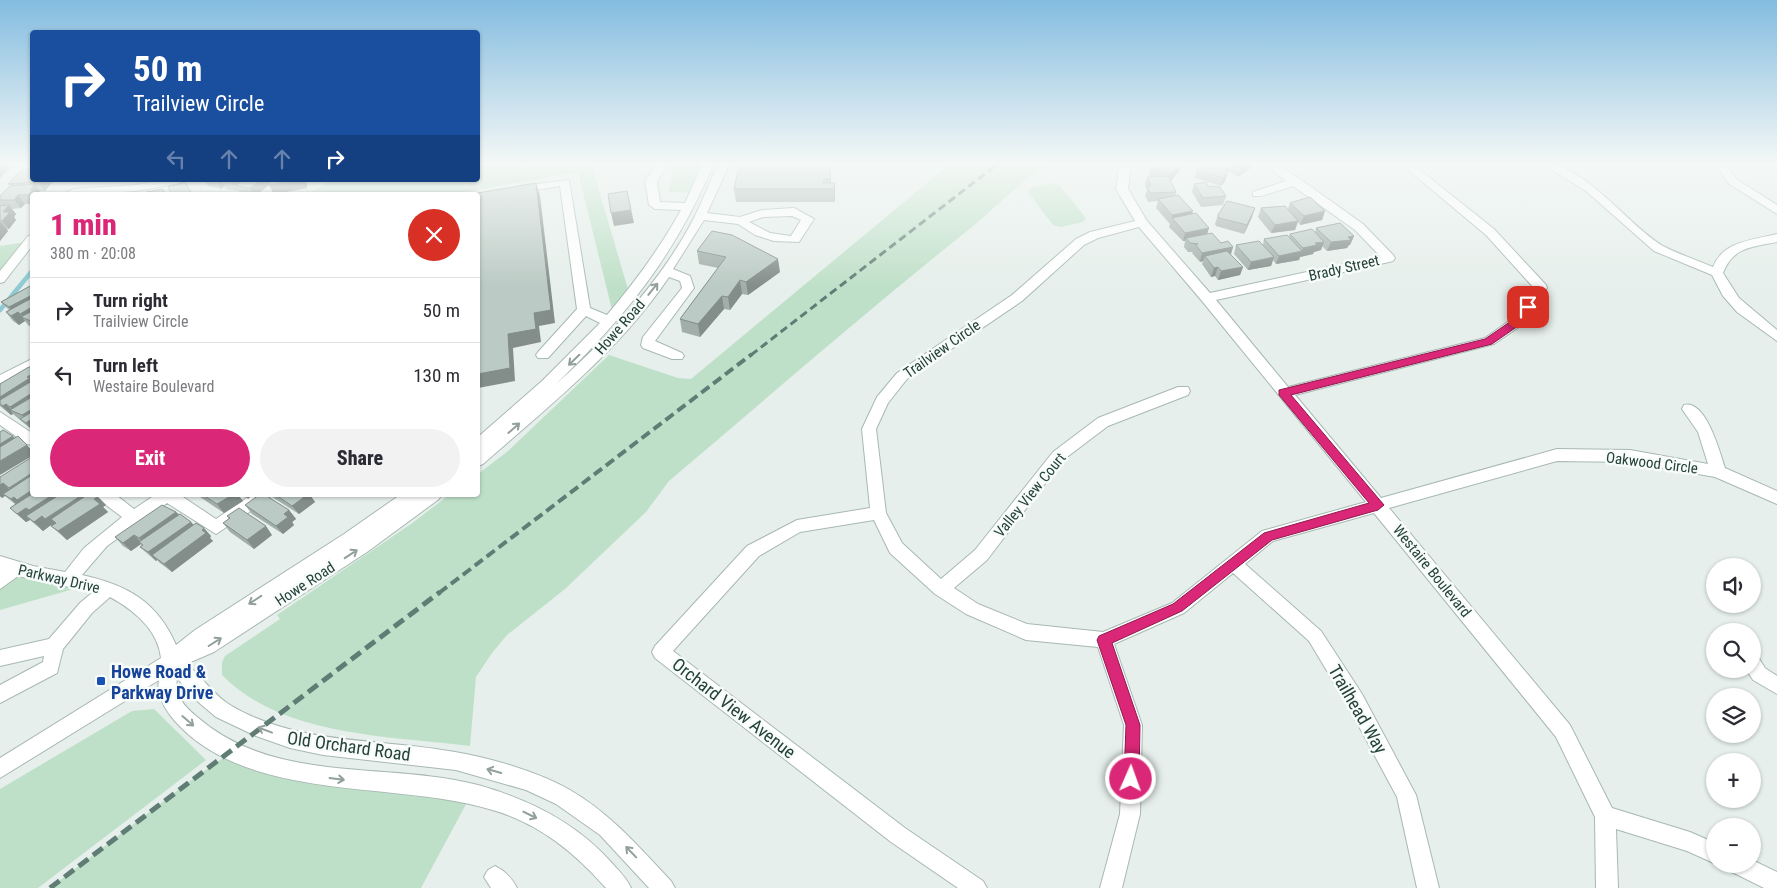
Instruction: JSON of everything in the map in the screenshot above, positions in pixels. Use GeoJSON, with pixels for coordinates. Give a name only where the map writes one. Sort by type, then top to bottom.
{"type":"FeatureCollection","features":[{"type":"Feature","properties":{"kind":"street"},"geometry":{"type":"LineString","coordinates":[[568,204],[584,310]]}},
{"type":"Feature","properties":{"kind":"street"},"geometry":{"type":"LineString","coordinates":[[655,204],[688,207]]}},
{"type":"Feature","properties":{"kind":"street","name":"Howe Road"},"geometry":{"type":"LineString","coordinates":[[480,458],[599,352],[623,327],[666,271],[705,204]]}},
{"type":"Feature","properties":{"kind":"street","name":"Westaire Boulevard"},"geometry":{"type":"LineString","coordinates":[[1131,204],[1142,223],[1207,298],[1283,393],[1378,505],[1563,731],[1605,816],[1607,888]]}},
{"type":"Feature","properties":{"kind":"street","name":"Brady Street"},"geometry":{"type":"LineString","coordinates":[[1207,298],[1389,258],[1359,227],[1328,204]]}},
{"type":"Feature","properties":{"kind":"street"},"geometry":{"type":"LineString","coordinates":[[1283,393],[1489,341],[1524,316],[1533,298],[1541,288],[1490,232],[1457,204]]}},
{"type":"Feature","properties":{"kind":"street"},"geometry":{"type":"LineString","coordinates":[[1608,204],[1658,248],[1716,273],[1723,290],[1742,312],[1777,336]]}},
{"type":"Feature","properties":{"kind":"street","name":"Howe Road"},"geometry":{"type":"LineString","coordinates":[[480,443],[557,377],[610,322],[667,248],[688,207]]}},
{"type":"Feature","properties":{"kind":"street"},"geometry":{"type":"LineString","coordinates":[[700,216],[741,221],[762,214],[794,212],[808,219],[795,239],[784,240],[748,228],[741,221]]}},
{"type":"Feature","properties":{"kind":"street","name":"Trailview Circle"},"geometry":{"type":"LineString","coordinates":[[1142,223],[1094,235],[1080,242],[1017,298],[902,376],[882,401],[869,429],[878,513],[896,548],[941,589],[972,609],[1026,632],[1104,640],[1178,608],[1268,536],[1378,505]]}},
{"type":"Feature","properties":{"kind":"street"},"geometry":{"type":"LineString","coordinates":[[1716,273],[1723,257],[1740,246],[1777,238]]}},
{"type":"Feature","properties":{"kind":"street"},"geometry":{"type":"LineString","coordinates":[[0,279],[30,242]]}},
{"type":"Feature","properties":{"kind":"street"},"geometry":{"type":"LineString","coordinates":[[666,271],[686,280],[688,288],[648,340],[648,345],[677,356]]}},
{"type":"Feature","properties":{"kind":"street"},"geometry":{"type":"LineString","coordinates":[[584,310],[610,322]]}},
{"type":"Feature","properties":{"kind":"street"},"geometry":{"type":"LineString","coordinates":[[543,355],[584,310]]}},
{"type":"Feature","properties":{"kind":"street"},"geometry":{"type":"LineString","coordinates":[[0,381],[30,365]]}},
{"type":"Feature","properties":{"kind":"street","name":"Valley View Court"},"geometry":{"type":"LineString","coordinates":[[941,589],[981,555],[1058,456],[1103,422],[1183,391]]}},
{"type":"Feature","properties":{"kind":"street"},"geometry":{"type":"LineString","coordinates":[[1689,409],[1705,430],[1718,472]]}},
{"type":"Feature","properties":{"kind":"street"},"geometry":{"type":"LineString","coordinates":[[0,417],[30,439]]}},
{"type":"Feature","properties":{"kind":"street","name":"Oakwood Circle"},"geometry":{"type":"LineString","coordinates":[[1378,505],[1556,455],[1630,456],[1718,472],[1777,498]]}},
{"type":"Feature","properties":{"kind":"street"},"geometry":{"type":"LineString","coordinates":[[107,497],[134,517]]}},
{"type":"Feature","properties":{"kind":"street"},"geometry":{"type":"LineString","coordinates":[[70,579],[82,559],[108,534],[164,497]]}},
{"type":"Feature","properties":{"kind":"street"},"geometry":{"type":"LineString","coordinates":[[170,497],[216,528],[260,497]]}},
{"type":"Feature","properties":{"kind":"street","name":"Howe Road"},"geometry":{"type":"LineString","coordinates":[[171,662],[201,635],[350,539],[392,501],[405,497]]}},
{"type":"Feature","properties":{"kind":"street","name":"Howe Road"},"geometry":{"type":"LineString","coordinates":[[0,769],[171,662],[208,646],[361,547],[429,497]]}},
{"type":"Feature","properties":{"kind":"street","name":"Orchard View Avenue"},"geometry":{"type":"LineString","coordinates":[[878,513],[797,526],[753,551],[661,652],[898,835],[976,888]]}},
{"type":"Feature","properties":{"kind":"street","name":"Trailhead Way"},"geometry":{"type":"LineString","coordinates":[[1234,564],[1315,636],[1356,700],[1406,795],[1428,888]]}},
{"type":"Feature","properties":{"kind":"street"},"geometry":{"type":"LineString","coordinates":[[0,582],[7,566]]}},
{"type":"Feature","properties":{"kind":"street","name":"Parkway Drive"},"geometry":{"type":"LineString","coordinates":[[7,566],[70,579],[107,590],[131,600],[150,618],[164,638],[171,662]]}},
{"type":"Feature","properties":{"kind":"street"},"geometry":{"type":"LineString","coordinates":[[0,696],[51,666],[54,646],[86,608],[107,590]]}},
{"type":"Feature","properties":{"kind":"street"},"geometry":{"type":"LineString","coordinates":[[1104,640],[1133,725],[1130,814],[1111,888]]}},
{"type":"Feature","properties":{"kind":"street"},"geometry":{"type":"LineString","coordinates":[[0,658],[54,646]]}},
{"type":"Feature","properties":{"kind":"street","name":"Old Orchard Road"},"geometry":{"type":"LineString","coordinates":[[171,662],[167,688],[171,700],[184,718],[207,736],[233,751],[257,761],[336,779],[434,787],[472,793],[511,806],[551,825],[589,854],[620,888]]}},
{"type":"Feature","properties":{"kind":"street","name":"Old Orchard Road"},"geometry":{"type":"LineString","coordinates":[[171,662],[223,711],[263,730],[290,739],[323,746],[456,760],[528,781],[563,796],[608,828],[664,888]]}},
{"type":"Feature","properties":{"kind":"street"},"geometry":{"type":"LineString","coordinates":[[1761,675],[1777,686]]}},
{"type":"Feature","properties":{"kind":"street"},"geometry":{"type":"LineString","coordinates":[[1605,816],[1690,842],[1706,850]]}},
{"type":"Feature","properties":{"kind":"street"},"geometry":{"type":"LineString","coordinates":[[1757,873],[1777,882]]}},
{"type":"Feature","properties":{"kind":"green space"},"geometry":{"type":"Polygon","coordinates":[[[586,204],[603,204],[630,296],[614,318],[586,204]]]}},
{"type":"Feature","properties":{"kind":"green space"},"geometry":{"type":"Polygon","coordinates":[[[901,204],[997,204],[669,481],[646,512],[565,589],[507,635],[476,677],[470,746],[372,735],[338,730],[306,722],[275,711],[247,695],[222,675],[222,662],[225,656],[280,619],[277,615],[411,524],[446,497],[480,497],[480,472],[508,451],[609,355],[678,378],[691,379],[901,204]]]}},
{"type":"Feature","properties":{"kind":"green space"},"geometry":{"type":"Polygon","coordinates":[[[1037,204],[1075,204],[1086,218],[1083,222],[1061,227],[1053,225],[1037,204]]]}},
{"type":"Feature","properties":{"kind":"green space"},"geometry":{"type":"Polygon","coordinates":[[[30,241],[0,279],[0,246],[30,241]]]}},
{"type":"Feature","properties":{"kind":"green space"},"geometry":{"type":"Polygon","coordinates":[[[0,563],[91,584],[0,610],[0,563]]]}},
{"type":"Feature","properties":{"kind":"green space"},"geometry":{"type":"Polygon","coordinates":[[[154,709],[206,760],[38,888],[0,888],[0,789],[132,711],[154,709]]]}},
{"type":"Feature","properties":{"kind":"green space"},"geometry":{"type":"Polygon","coordinates":[[[233,751],[472,793],[421,888],[50,888],[187,783],[233,751]]]}},
{"type":"Feature","properties":{"kind":"building"},"geometry":{"type":"Polygon","coordinates":[[[480,204],[539,204],[551,310],[534,313],[536,329],[508,334],[510,368],[480,374],[480,204]]]}},
{"type":"Feature","properties":{"kind":"building"},"geometry":{"type":"Polygon","coordinates":[[[610,204],[630,204],[631,210],[611,213],[610,204]]]}},
{"type":"Feature","properties":{"kind":"building"},"geometry":{"type":"Polygon","coordinates":[[[1163,204],[1187,204],[1193,211],[1172,215],[1163,204]]]}},
{"type":"Feature","properties":{"kind":"building"},"geometry":{"type":"Polygon","coordinates":[[[1225,204],[1241,204],[1255,208],[1247,225],[1219,218],[1218,215],[1225,204]]]}},
{"type":"Feature","properties":{"kind":"building"},"geometry":{"type":"Polygon","coordinates":[[[1292,204],[1318,204],[1325,211],[1304,216],[1292,204]]]}},
{"type":"Feature","properties":{"kind":"building"},"geometry":{"type":"Polygon","coordinates":[[[9,205],[3,212],[10,212],[0,221],[0,206],[9,205]]]}},
{"type":"Feature","properties":{"kind":"building"},"geometry":{"type":"Polygon","coordinates":[[[1285,206],[1298,221],[1275,225],[1261,208],[1285,206]]]}},
{"type":"Feature","properties":{"kind":"building"},"geometry":{"type":"Polygon","coordinates":[[[1196,213],[1209,228],[1185,233],[1172,218],[1196,213]]]}},
{"type":"Feature","properties":{"kind":"building"},"geometry":{"type":"Polygon","coordinates":[[[1340,223],[1354,236],[1348,237],[1351,240],[1331,242],[1316,228],[1340,223]]]}},
{"type":"Feature","properties":{"kind":"building"},"geometry":{"type":"Polygon","coordinates":[[[1312,229],[1324,242],[1315,243],[1317,245],[1303,248],[1290,234],[1312,229]]]}},
{"type":"Feature","properties":{"kind":"building"},"geometry":{"type":"Polygon","coordinates":[[[712,231],[732,235],[778,259],[746,282],[740,280],[728,297],[722,296],[698,324],[680,319],[726,257],[697,251],[712,231]]]}},
{"type":"Feature","properties":{"kind":"building"},"geometry":{"type":"Polygon","coordinates":[[[1212,233],[1221,243],[1228,241],[1233,247],[1202,253],[1195,244],[1198,244],[1190,243],[1186,238],[1212,233]]]}},
{"type":"Feature","properties":{"kind":"building"},"geometry":{"type":"Polygon","coordinates":[[[1287,235],[1302,251],[1279,256],[1264,239],[1287,235]]]}},
{"type":"Feature","properties":{"kind":"building"},"geometry":{"type":"Polygon","coordinates":[[[1259,241],[1274,257],[1251,262],[1236,245],[1259,241]]]}},
{"type":"Feature","properties":{"kind":"building"},"geometry":{"type":"Polygon","coordinates":[[[1227,251],[1243,267],[1221,271],[1218,267],[1214,268],[1205,256],[1227,251]]]}},
{"type":"Feature","properties":{"kind":"building"},"geometry":{"type":"Polygon","coordinates":[[[30,286],[30,296],[9,307],[1,302],[30,286]]]}},
{"type":"Feature","properties":{"kind":"building"},"geometry":{"type":"Polygon","coordinates":[[[30,299],[30,308],[20,314],[18,312],[11,316],[6,312],[30,299]]]}},
{"type":"Feature","properties":{"kind":"building"},"geometry":{"type":"Polygon","coordinates":[[[30,312],[30,321],[21,317],[30,312]]]}},
{"type":"Feature","properties":{"kind":"building"},"geometry":{"type":"Polygon","coordinates":[[[30,367],[30,375],[27,377],[30,378],[0,397],[0,384],[30,367]]]}},
{"type":"Feature","properties":{"kind":"building"},"geometry":{"type":"Polygon","coordinates":[[[30,382],[30,394],[10,407],[6,404],[3,406],[0,404],[0,400],[30,382]]]}},
{"type":"Feature","properties":{"kind":"building"},"geometry":{"type":"Polygon","coordinates":[[[30,398],[30,410],[22,415],[10,410],[30,398]]]}},
{"type":"Feature","properties":{"kind":"building"},"geometry":{"type":"Polygon","coordinates":[[[30,413],[30,420],[26,423],[20,419],[30,413]]]}},
{"type":"Feature","properties":{"kind":"building"},"geometry":{"type":"Polygon","coordinates":[[[3,430],[13,436],[0,444],[0,432],[3,430]]]}},
{"type":"Feature","properties":{"kind":"building"},"geometry":{"type":"Polygon","coordinates":[[[18,436],[27,445],[0,461],[0,447],[18,436]]]}},
{"type":"Feature","properties":{"kind":"building"},"geometry":{"type":"Polygon","coordinates":[[[30,458],[30,474],[9,488],[3,483],[0,485],[0,477],[30,458]]]}},
{"type":"Feature","properties":{"kind":"building"},"geometry":{"type":"Polygon","coordinates":[[[30,476],[30,491],[17,500],[14,497],[11,499],[3,494],[30,476]]]}},
{"type":"Feature","properties":{"kind":"building"},"geometry":{"type":"Polygon","coordinates":[[[30,495],[30,497],[49,497],[29,510],[26,508],[17,514],[10,508],[30,495]]]}},
{"type":"Feature","properties":{"kind":"building"},"geometry":{"type":"Polygon","coordinates":[[[56,497],[79,497],[45,519],[42,516],[34,522],[26,516],[56,497]]]}},
{"type":"Feature","properties":{"kind":"building"},"geometry":{"type":"Polygon","coordinates":[[[84,497],[98,497],[94,499],[100,504],[58,531],[51,526],[56,523],[51,519],[84,497]]]}},
{"type":"Feature","properties":{"kind":"building"},"geometry":{"type":"Polygon","coordinates":[[[206,497],[229,497],[217,504],[206,497]]]}},
{"type":"Feature","properties":{"kind":"building"},"geometry":{"type":"Polygon","coordinates":[[[256,497],[268,497],[289,510],[284,514],[288,517],[276,526],[245,505],[256,497]]]}},
{"type":"Feature","properties":{"kind":"building"},"geometry":{"type":"Polygon","coordinates":[[[279,497],[304,497],[292,506],[279,497]]]}},
{"type":"Feature","properties":{"kind":"building"},"geometry":{"type":"Polygon","coordinates":[[[162,505],[176,512],[139,538],[134,535],[123,543],[115,537],[162,505]]]}},
{"type":"Feature","properties":{"kind":"building"},"geometry":{"type":"Polygon","coordinates":[[[239,508],[266,526],[247,540],[223,523],[230,518],[227,516],[239,508]]]}},
{"type":"Feature","properties":{"kind":"building"},"geometry":{"type":"Polygon","coordinates":[[[180,514],[191,522],[148,552],[140,547],[143,545],[139,542],[180,514]]]}},
{"type":"Feature","properties":{"kind":"building"},"geometry":{"type":"Polygon","coordinates":[[[196,523],[204,528],[202,530],[206,533],[164,564],[152,555],[196,523]]]}},
{"type":"Feature","properties":{"kind":"waterway"},"geometry":{"type":"LineString","coordinates":[[0,310],[30,273]]}},
{"type":"Feature","properties":{"kind":"railway"},"geometry":{"type":"LineString","coordinates":[[751,355],[945,204]]}},
{"type":"Feature","properties":{"kind":"railway"},"geometry":{"type":"LineString","coordinates":[[439,593],[752,354]]}},
{"type":"Feature","properties":{"kind":"railway"},"geometry":{"type":"LineString","coordinates":[[50,888],[440,592]]}},
{"type":"Feature","properties":{"kind":"place","name":"Howe Road & Parkway Drive"},"geometry":{"type":"Point","coordinates":[101,681]}},
{"type":"Feature","properties":{"kind":"route"},"geometry":{"type":"LineString","coordinates":[[1131,779],[1133,725],[1104,640],[1178,608],[1210,585],[1268,536],[1378,505],[1283,393],[1489,341],[1524,316],[1528,307]]}}]}
